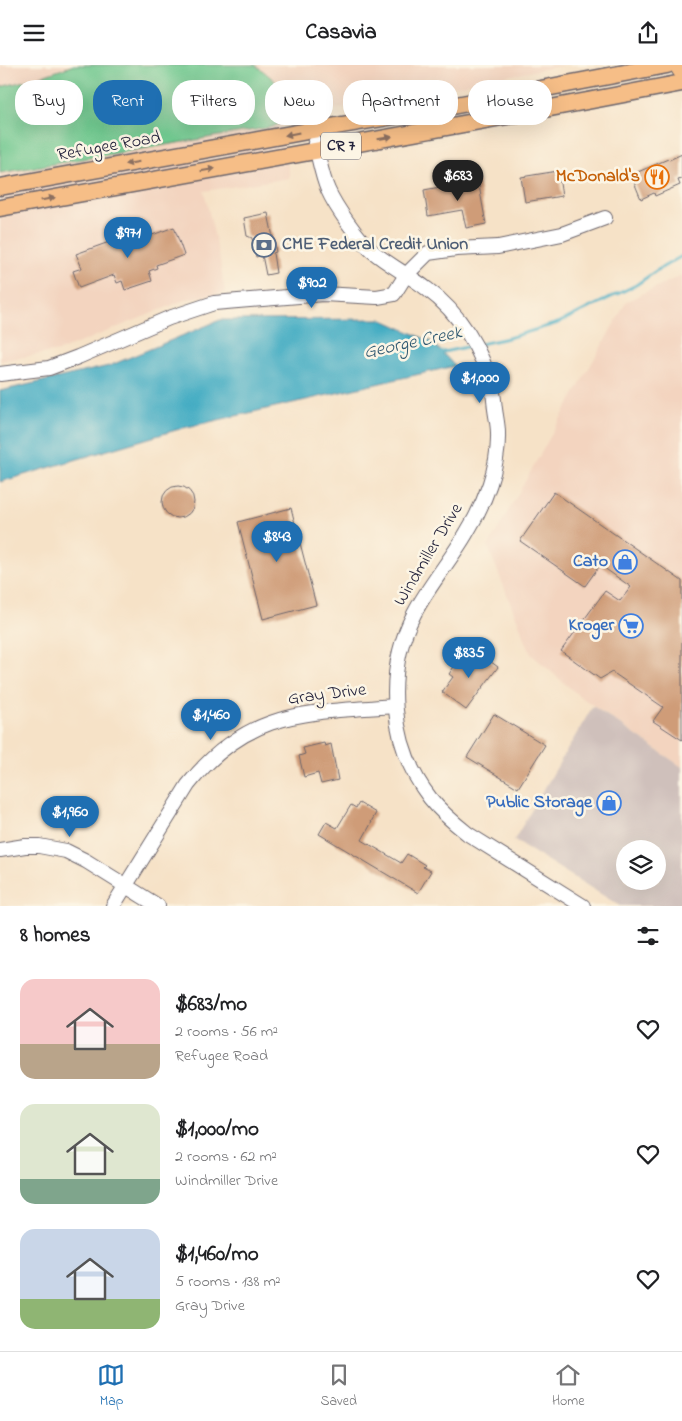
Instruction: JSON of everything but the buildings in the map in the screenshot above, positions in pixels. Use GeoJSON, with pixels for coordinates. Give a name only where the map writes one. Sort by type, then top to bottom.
{"type":"FeatureCollection","features":[{"type":"Feature","properties":{"kind":"highway"},"geometry":{"type":"LineString","coordinates":[[679,65],[682,71]]}},
{"type":"Feature","properties":{"kind":"main road","name":"Refugee Road"},"geometry":{"type":"LineString","coordinates":[[0,187],[441,109],[667,65]]}},
{"type":"Feature","properties":{"kind":"main road"},"geometry":{"type":"LineString","coordinates":[[552,95],[682,71]]}},
{"type":"Feature","properties":{"kind":"main road","name":"CR 7"},"geometry":{"type":"LineString","coordinates":[[552,108],[682,83]]}},
{"type":"Feature","properties":{"kind":"main road","name":"CR 7"},"geometry":{"type":"LineString","coordinates":[[0,208],[316,147],[468,123]]}},
{"type":"Feature","properties":{"kind":"street","name":"Windmiller Drive"},"geometry":{"type":"LineString","coordinates":[[316,147],[328,190],[348,222],[370,249],[429,290],[454,313],[476,346],[492,389],[498,433],[495,468],[482,504],[467,533],[426,594],[407,629],[398,663],[395,689],[395,706],[400,734],[412,767],[425,791],[442,811],[468,834],[584,906]]}},
{"type":"Feature","properties":{"kind":"street"},"geometry":{"type":"LineString","coordinates":[[0,374],[49,368],[169,318],[214,303],[323,294],[376,297],[394,294],[406,275],[428,253],[456,249],[498,247],[562,233],[606,217]]}},
{"type":"Feature","properties":{"kind":"street","name":"Gray Drive"},"geometry":{"type":"LineString","coordinates":[[113,906],[188,785],[225,747],[264,725],[298,715],[395,706]]}},
{"type":"Feature","properties":{"kind":"street"},"geometry":{"type":"LineString","coordinates":[[0,851],[25,846],[40,846],[66,851],[86,861],[158,906]]}},
{"type":"Feature","properties":{"kind":"shaded area"},"geometry":{"type":"Polygon","coordinates":[[[0,65],[565,65],[487,80],[468,80],[468,84],[458,86],[458,80],[343,80],[343,108],[333,110],[333,80],[265,80],[265,125],[283,125],[281,127],[290,178],[204,191],[219,255],[225,293],[187,299],[59,351],[0,361],[0,65]]]}},
{"type":"Feature","properties":{"kind":"shaded area"},"geometry":{"type":"Polygon","coordinates":[[[682,275],[682,767],[578,695],[531,654],[488,547],[627,301],[682,275]]]}},
{"type":"Feature","properties":{"kind":"shaded area","name":"Public Storage"},"geometry":{"type":"Polygon","coordinates":[[[593,706],[682,767],[682,906],[620,906],[514,840],[593,706]]]}},
{"type":"Feature","properties":{"kind":"green space"},"geometry":{"type":"Polygon","coordinates":[[[74,65],[255,65],[273,80],[265,80],[265,125],[277,125],[0,173],[0,87],[15,83],[15,125],[83,125],[83,80],[29,80],[74,65]]]}},
{"type":"Feature","properties":{"kind":"water"},"geometry":{"type":"Polygon","coordinates":[[[381,319],[432,342],[455,366],[183,428],[0,482],[0,391],[109,366],[220,320],[381,319]]]}},
{"type":"Feature","properties":{"kind":"waterway","name":"George Creek"},"geometry":{"type":"LineString","coordinates":[[480,344],[558,323],[636,285],[682,256]]}},
{"type":"Feature","properties":{"kind":"waterway","name":"George Creek"},"geometry":{"type":"LineString","coordinates":[[439,353],[471,346]]}},
{"type":"Feature","properties":{"kind":"place","name":"McDonald's"},"geometry":{"type":"Point","coordinates":[657,177]}},
{"type":"Feature","properties":{"kind":"place","name":"CME Federal Credit Union"},"geometry":{"type":"Point","coordinates":[264,245]}},
{"type":"Feature","properties":{"kind":"place","name":"Cato"},"geometry":{"type":"Point","coordinates":[625,562]}},
{"type":"Feature","properties":{"kind":"place","name":"Kroger"},"geometry":{"type":"Point","coordinates":[631,626]}},
{"type":"Feature","properties":{"kind":"place","name":"Public Storage"},"geometry":{"type":"Point","coordinates":[609,803]}}]}
